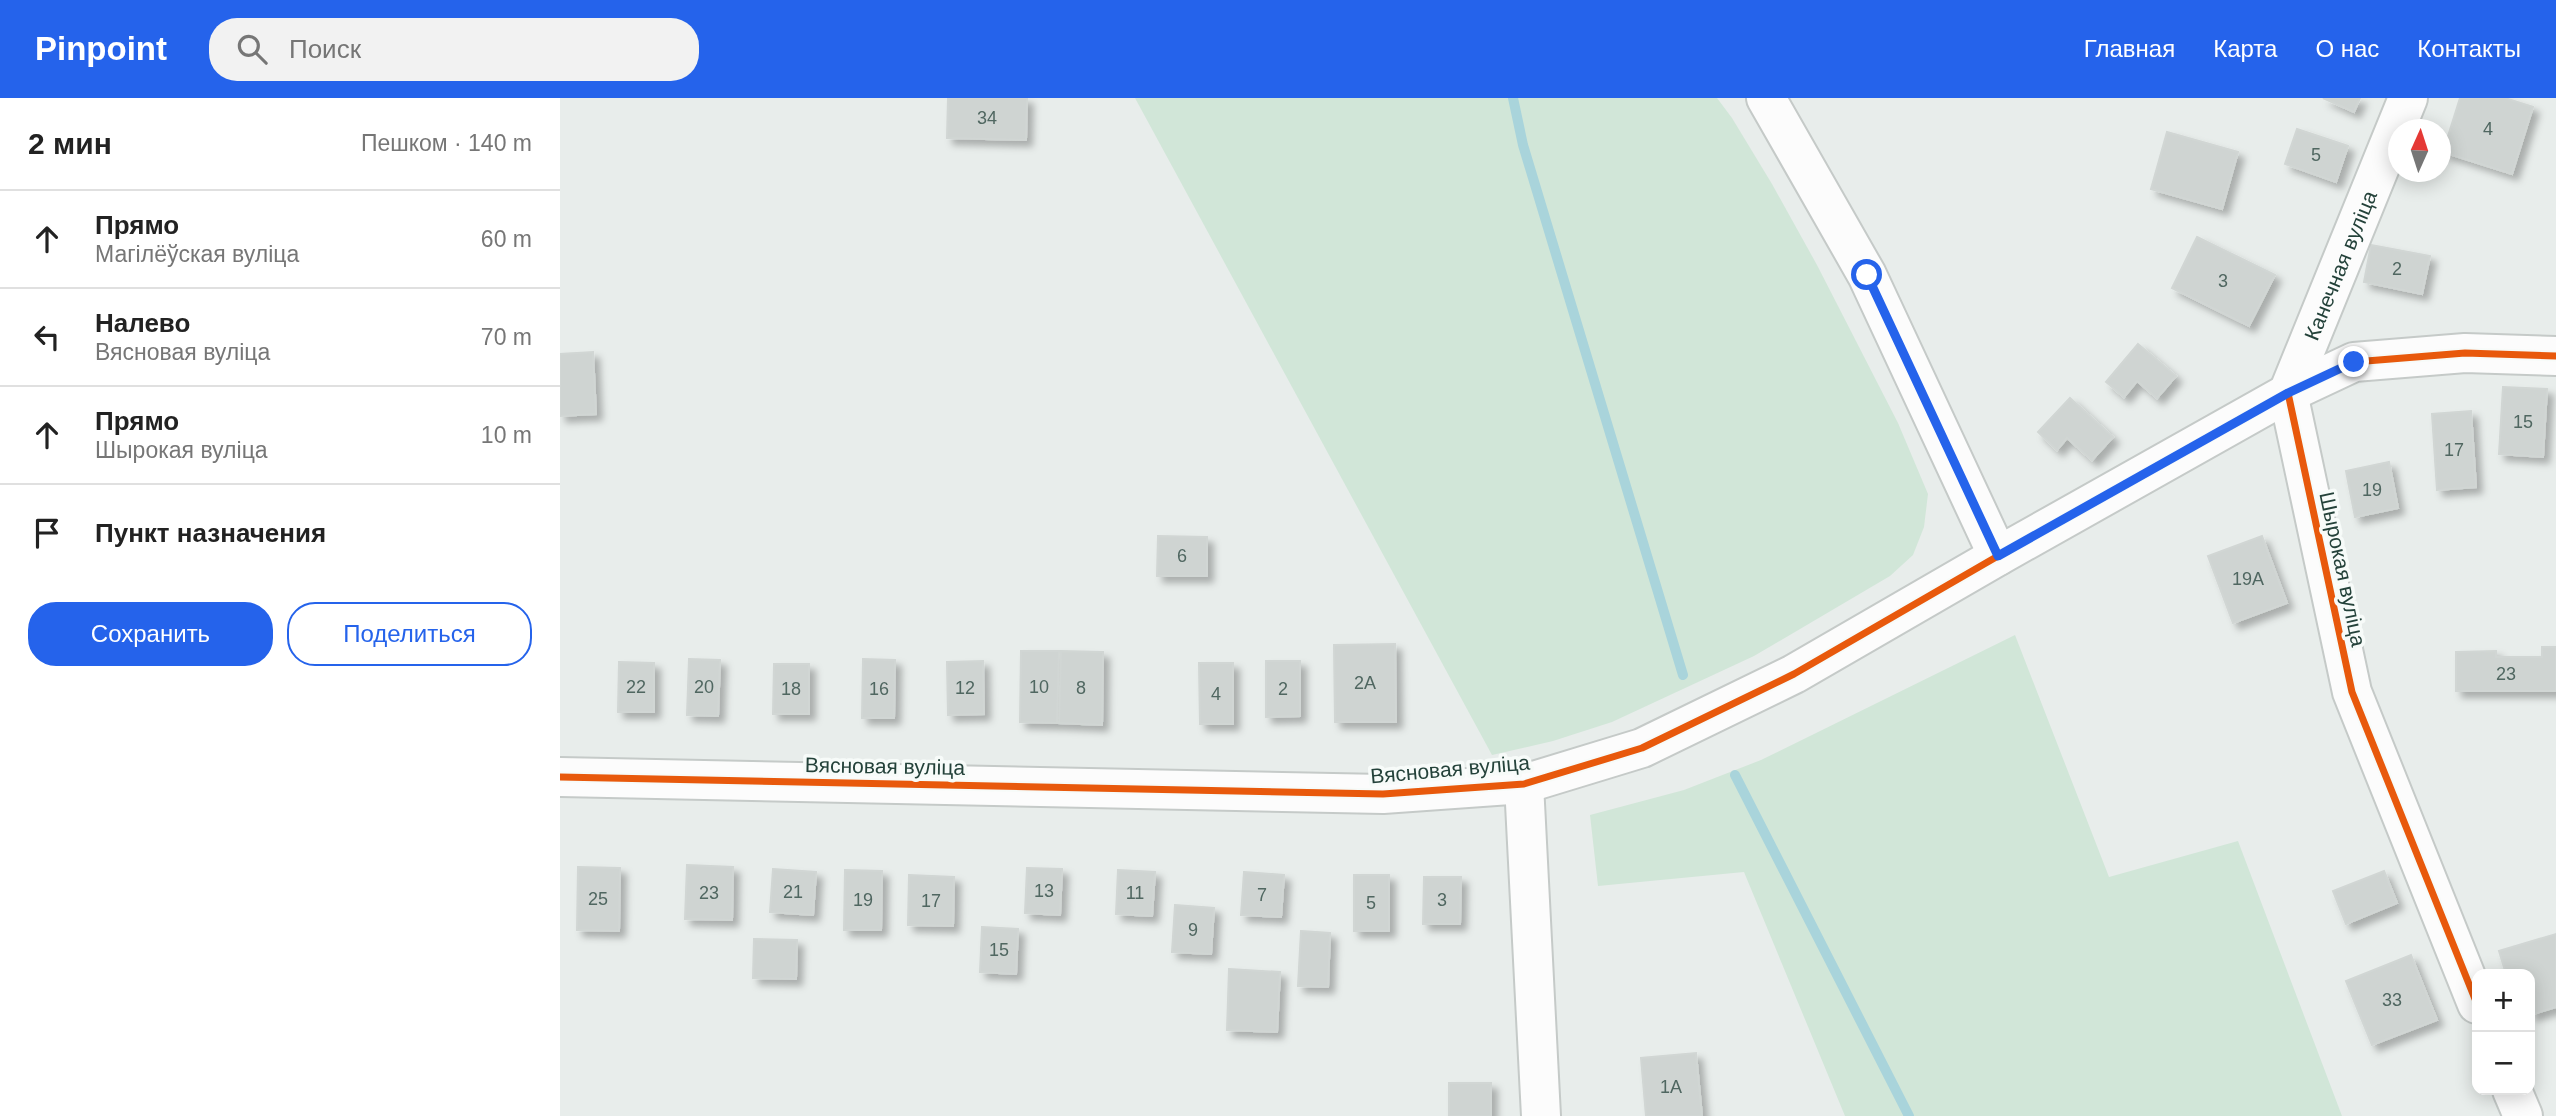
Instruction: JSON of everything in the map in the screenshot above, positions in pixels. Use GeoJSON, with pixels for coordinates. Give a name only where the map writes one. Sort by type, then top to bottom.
{"type":"FeatureCollection","features":[{"type":"Feature","properties":{"kind":"street"},"geometry":{"type":"LineString","coordinates":[[1766,98],[1867,275],[1998,556]]}},
{"type":"Feature","properties":{"kind":"street","name":"Канечная вуліца"},"geometry":{"type":"LineString","coordinates":[[2288,393],[2408,98]]}},
{"type":"Feature","properties":{"kind":"street"},"geometry":{"type":"LineString","coordinates":[[2288,393],[2354,362],[2465,353],[2556,356]]}},
{"type":"Feature","properties":{"kind":"street","name":"Вясновая вуліца"},"geometry":{"type":"LineString","coordinates":[[560,777],[1383,794],[1524,784],[1643,748],[1794,674],[2288,393]]}},
{"type":"Feature","properties":{"kind":"street","name":"Шырокая вуліца"},"geometry":{"type":"LineString","coordinates":[[2288,393],[2352,692],[2472,992]]}},
{"type":"Feature","properties":{"kind":"street"},"geometry":{"type":"LineString","coordinates":[[1524,784],[1541,1116]]}},
{"type":"Feature","properties":{"kind":"street"},"geometry":{"type":"LineString","coordinates":[[2514,1095],[2522,1116]]}},
{"type":"Feature","properties":{"kind":"green space"},"geometry":{"type":"Polygon","coordinates":[[[1135,98],[1717,98],[1772,184],[1898,423],[1928,494],[1924,527],[1913,555],[1890,576],[1754,656],[1612,722],[1553,741],[1492,755],[1135,98]]]}},
{"type":"Feature","properties":{"kind":"green space"},"geometry":{"type":"Polygon","coordinates":[[[2015,635],[2109,877],[2238,841],[2342,1116],[1845,1116],[1744,872],[1598,886],[1590,815],[1684,790],[1761,760],[2015,635]]]}},
{"type":"Feature","properties":{"kind":"building"},"geometry":{"type":"Polygon","coordinates":[[[948,98],[1027,98],[1026,140],[947,138],[948,98]]]}},
{"type":"Feature","properties":{"kind":"building"},"geometry":{"type":"Polygon","coordinates":[[[2323,98],[2360,98],[2354,112],[2323,98]]]}},
{"type":"Feature","properties":{"kind":"building"},"geometry":{"type":"Polygon","coordinates":[[[2460,98],[2505,98],[2533,107],[2512,174],[2451,155],[2451,127],[2460,98]]]}},
{"type":"Feature","properties":{"kind":"building"},"geometry":{"type":"Polygon","coordinates":[[[2297,129],[2348,146],[2336,182],[2285,164],[2297,129]]]}},
{"type":"Feature","properties":{"kind":"building"},"geometry":{"type":"Polygon","coordinates":[[[2167,132],[2238,152],[2222,209],[2151,189],[2167,132]]]}},
{"type":"Feature","properties":{"kind":"building"},"geometry":{"type":"Polygon","coordinates":[[[2197,237],[2275,275],[2249,326],[2172,288],[2197,237]]]}},
{"type":"Feature","properties":{"kind":"building"},"geometry":{"type":"Polygon","coordinates":[[[2371,245],[2430,256],[2422,294],[2364,282],[2371,245]]]}},
{"type":"Feature","properties":{"kind":"building"},"geometry":{"type":"Polygon","coordinates":[[[2138,344],[2176,376],[2157,398],[2137,381],[2124,397],[2106,382],[2138,344]]]}},
{"type":"Feature","properties":{"kind":"building"},"geometry":{"type":"Polygon","coordinates":[[[593,352],[596,414],[560,416],[560,354],[593,352]]]}},
{"type":"Feature","properties":{"kind":"building"},"geometry":{"type":"Polygon","coordinates":[[[2503,387],[2547,389],[2543,457],[2499,454],[2503,387]]]}},
{"type":"Feature","properties":{"kind":"building"},"geometry":{"type":"Polygon","coordinates":[[[2070,398],[2113,437],[2092,460],[2067,438],[2057,450],[2038,432],[2070,398]]]}},
{"type":"Feature","properties":{"kind":"building"},"geometry":{"type":"Polygon","coordinates":[[[2471,411],[2476,487],[2437,490],[2432,414],[2471,411]]]}},
{"type":"Feature","properties":{"kind":"building"},"geometry":{"type":"Polygon","coordinates":[[[2389,462],[2398,508],[2355,517],[2346,471],[2389,462]]]}},
{"type":"Feature","properties":{"kind":"building"},"geometry":{"type":"Polygon","coordinates":[[[1158,536],[1207,537],[1207,576],[1157,576],[1158,536]]]}},
{"type":"Feature","properties":{"kind":"building"},"geometry":{"type":"Polygon","coordinates":[[[2262,536],[2287,603],[2233,623],[2208,556],[2262,536]]]}},
{"type":"Feature","properties":{"kind":"building"},"geometry":{"type":"Polygon","coordinates":[[[1395,644],[1396,722],[1335,722],[1334,645],[1395,644]]]}},
{"type":"Feature","properties":{"kind":"building"},"geometry":{"type":"Polygon","coordinates":[[[2542,647],[2556,647],[2556,691],[2456,691],[2456,652],[2496,651],[2496,657],[2542,657],[2542,647]]]}},
{"type":"Feature","properties":{"kind":"building"},"geometry":{"type":"Polygon","coordinates":[[[1021,651],[1059,651],[1057,723],[1020,722],[1021,651]]]}},
{"type":"Feature","properties":{"kind":"building"},"geometry":{"type":"Polygon","coordinates":[[[1061,651],[1103,652],[1102,725],[1059,723],[1061,651]]]}},
{"type":"Feature","properties":{"kind":"building"},"geometry":{"type":"Polygon","coordinates":[[[689,659],[720,660],[718,716],[687,715],[689,659]]]}},
{"type":"Feature","properties":{"kind":"building"},"geometry":{"type":"Polygon","coordinates":[[[863,659],[895,660],[894,718],[862,718],[863,659]]]}},
{"type":"Feature","properties":{"kind":"building"},"geometry":{"type":"Polygon","coordinates":[[[983,661],[984,714],[948,715],[947,662],[983,661]]]}},
{"type":"Feature","properties":{"kind":"building"},"geometry":{"type":"Polygon","coordinates":[[[1266,661],[1300,661],[1300,716],[1266,717],[1266,661]]]}},
{"type":"Feature","properties":{"kind":"building"},"geometry":{"type":"Polygon","coordinates":[[[619,662],[654,663],[654,712],[618,712],[619,662]]]}},
{"type":"Feature","properties":{"kind":"building"},"geometry":{"type":"Polygon","coordinates":[[[1199,663],[1233,663],[1233,724],[1200,724],[1199,663]]]}},
{"type":"Feature","properties":{"kind":"building"},"geometry":{"type":"Polygon","coordinates":[[[774,664],[809,664],[809,714],[773,714],[774,664]]]}},
{"type":"Feature","properties":{"kind":"building"},"geometry":{"type":"Polygon","coordinates":[[[687,865],[733,867],[732,920],[685,919],[687,865]]]}},
{"type":"Feature","properties":{"kind":"building"},"geometry":{"type":"Polygon","coordinates":[[[578,867],[620,868],[619,931],[577,930],[578,867]]]}},
{"type":"Feature","properties":{"kind":"building"},"geometry":{"type":"Polygon","coordinates":[[[1027,868],[1062,869],[1060,915],[1025,913],[1027,868]]]}},
{"type":"Feature","properties":{"kind":"building"},"geometry":{"type":"Polygon","coordinates":[[[773,869],[816,872],[813,915],[770,912],[773,869]]]}},
{"type":"Feature","properties":{"kind":"building"},"geometry":{"type":"Polygon","coordinates":[[[845,870],[882,871],[881,930],[844,930],[845,870]]]}},
{"type":"Feature","properties":{"kind":"building"},"geometry":{"type":"Polygon","coordinates":[[[1118,870],[1155,872],[1152,916],[1116,914],[1118,870]]]}},
{"type":"Feature","properties":{"kind":"building"},"geometry":{"type":"Polygon","coordinates":[[[2384,871],[2397,903],[2346,924],[2333,891],[2384,871]]]}},
{"type":"Feature","properties":{"kind":"building"},"geometry":{"type":"Polygon","coordinates":[[[1244,872],[1284,875],[1281,917],[1241,915],[1244,872]]]}},
{"type":"Feature","properties":{"kind":"building"},"geometry":{"type":"Polygon","coordinates":[[[909,875],[954,877],[953,926],[908,925],[909,875]]]}},
{"type":"Feature","properties":{"kind":"building"},"geometry":{"type":"Polygon","coordinates":[[[1354,875],[1389,875],[1389,931],[1354,931],[1354,875]]]}},
{"type":"Feature","properties":{"kind":"building"},"geometry":{"type":"Polygon","coordinates":[[[1424,877],[1461,877],[1460,924],[1423,924],[1424,877]]]}},
{"type":"Feature","properties":{"kind":"building"},"geometry":{"type":"Polygon","coordinates":[[[1175,905],[1214,908],[1211,954],[1172,952],[1175,905]]]}},
{"type":"Feature","properties":{"kind":"building"},"geometry":{"type":"Polygon","coordinates":[[[982,927],[1018,929],[1016,974],[980,972],[982,927]]]}},
{"type":"Feature","properties":{"kind":"building"},"geometry":{"type":"Polygon","coordinates":[[[1301,931],[1330,933],[1328,987],[1298,986],[1301,931]]]}},
{"type":"Feature","properties":{"kind":"building"},"geometry":{"type":"Polygon","coordinates":[[[2556,934],[2556,1007],[2535,1013],[2535,969],[2504,969],[2499,951],[2556,934]]]}},
{"type":"Feature","properties":{"kind":"building"},"geometry":{"type":"Polygon","coordinates":[[[754,939],[797,940],[796,979],[753,978],[754,939]]]}},
{"type":"Feature","properties":{"kind":"building"},"geometry":{"type":"Polygon","coordinates":[[[2411,955],[2437,1020],[2372,1045],[2346,981],[2411,955]]]}},
{"type":"Feature","properties":{"kind":"building"},"geometry":{"type":"Polygon","coordinates":[[[1229,969],[1280,972],[1277,1032],[1227,1030],[1229,969]]]}},
{"type":"Feature","properties":{"kind":"building"},"geometry":{"type":"Polygon","coordinates":[[[1696,1053],[1702,1116],[1646,1116],[1641,1058],[1696,1053]]]}},
{"type":"Feature","properties":{"kind":"building"},"geometry":{"type":"Polygon","coordinates":[[[1449,1083],[1491,1083],[1491,1116],[1449,1116],[1449,1083]]]}},
{"type":"Feature","properties":{"kind":"waterway"},"geometry":{"type":"LineString","coordinates":[[1513,98],[1523,145],[1683,675]]}},
{"type":"Feature","properties":{"kind":"waterway"},"geometry":{"type":"LineString","coordinates":[[1735,775],[1909,1116]]}},
{"type":"Feature","properties":{"kind":"cycle path"},"geometry":{"type":"LineString","coordinates":[[560,777],[1383,794],[1524,784],[1642,748],[1794,674],[2288,393],[2354,362],[2465,353],[2556,356]]}},
{"type":"Feature","properties":{"kind":"cycle path"},"geometry":{"type":"LineString","coordinates":[[2288,393],[2352,692],[2472,992]]}},
{"type":"Feature","properties":{"kind":"route"},"geometry":{"type":"LineString","coordinates":[[1867,275],[1998,556],[2288,393],[2354,362]]}}]}
